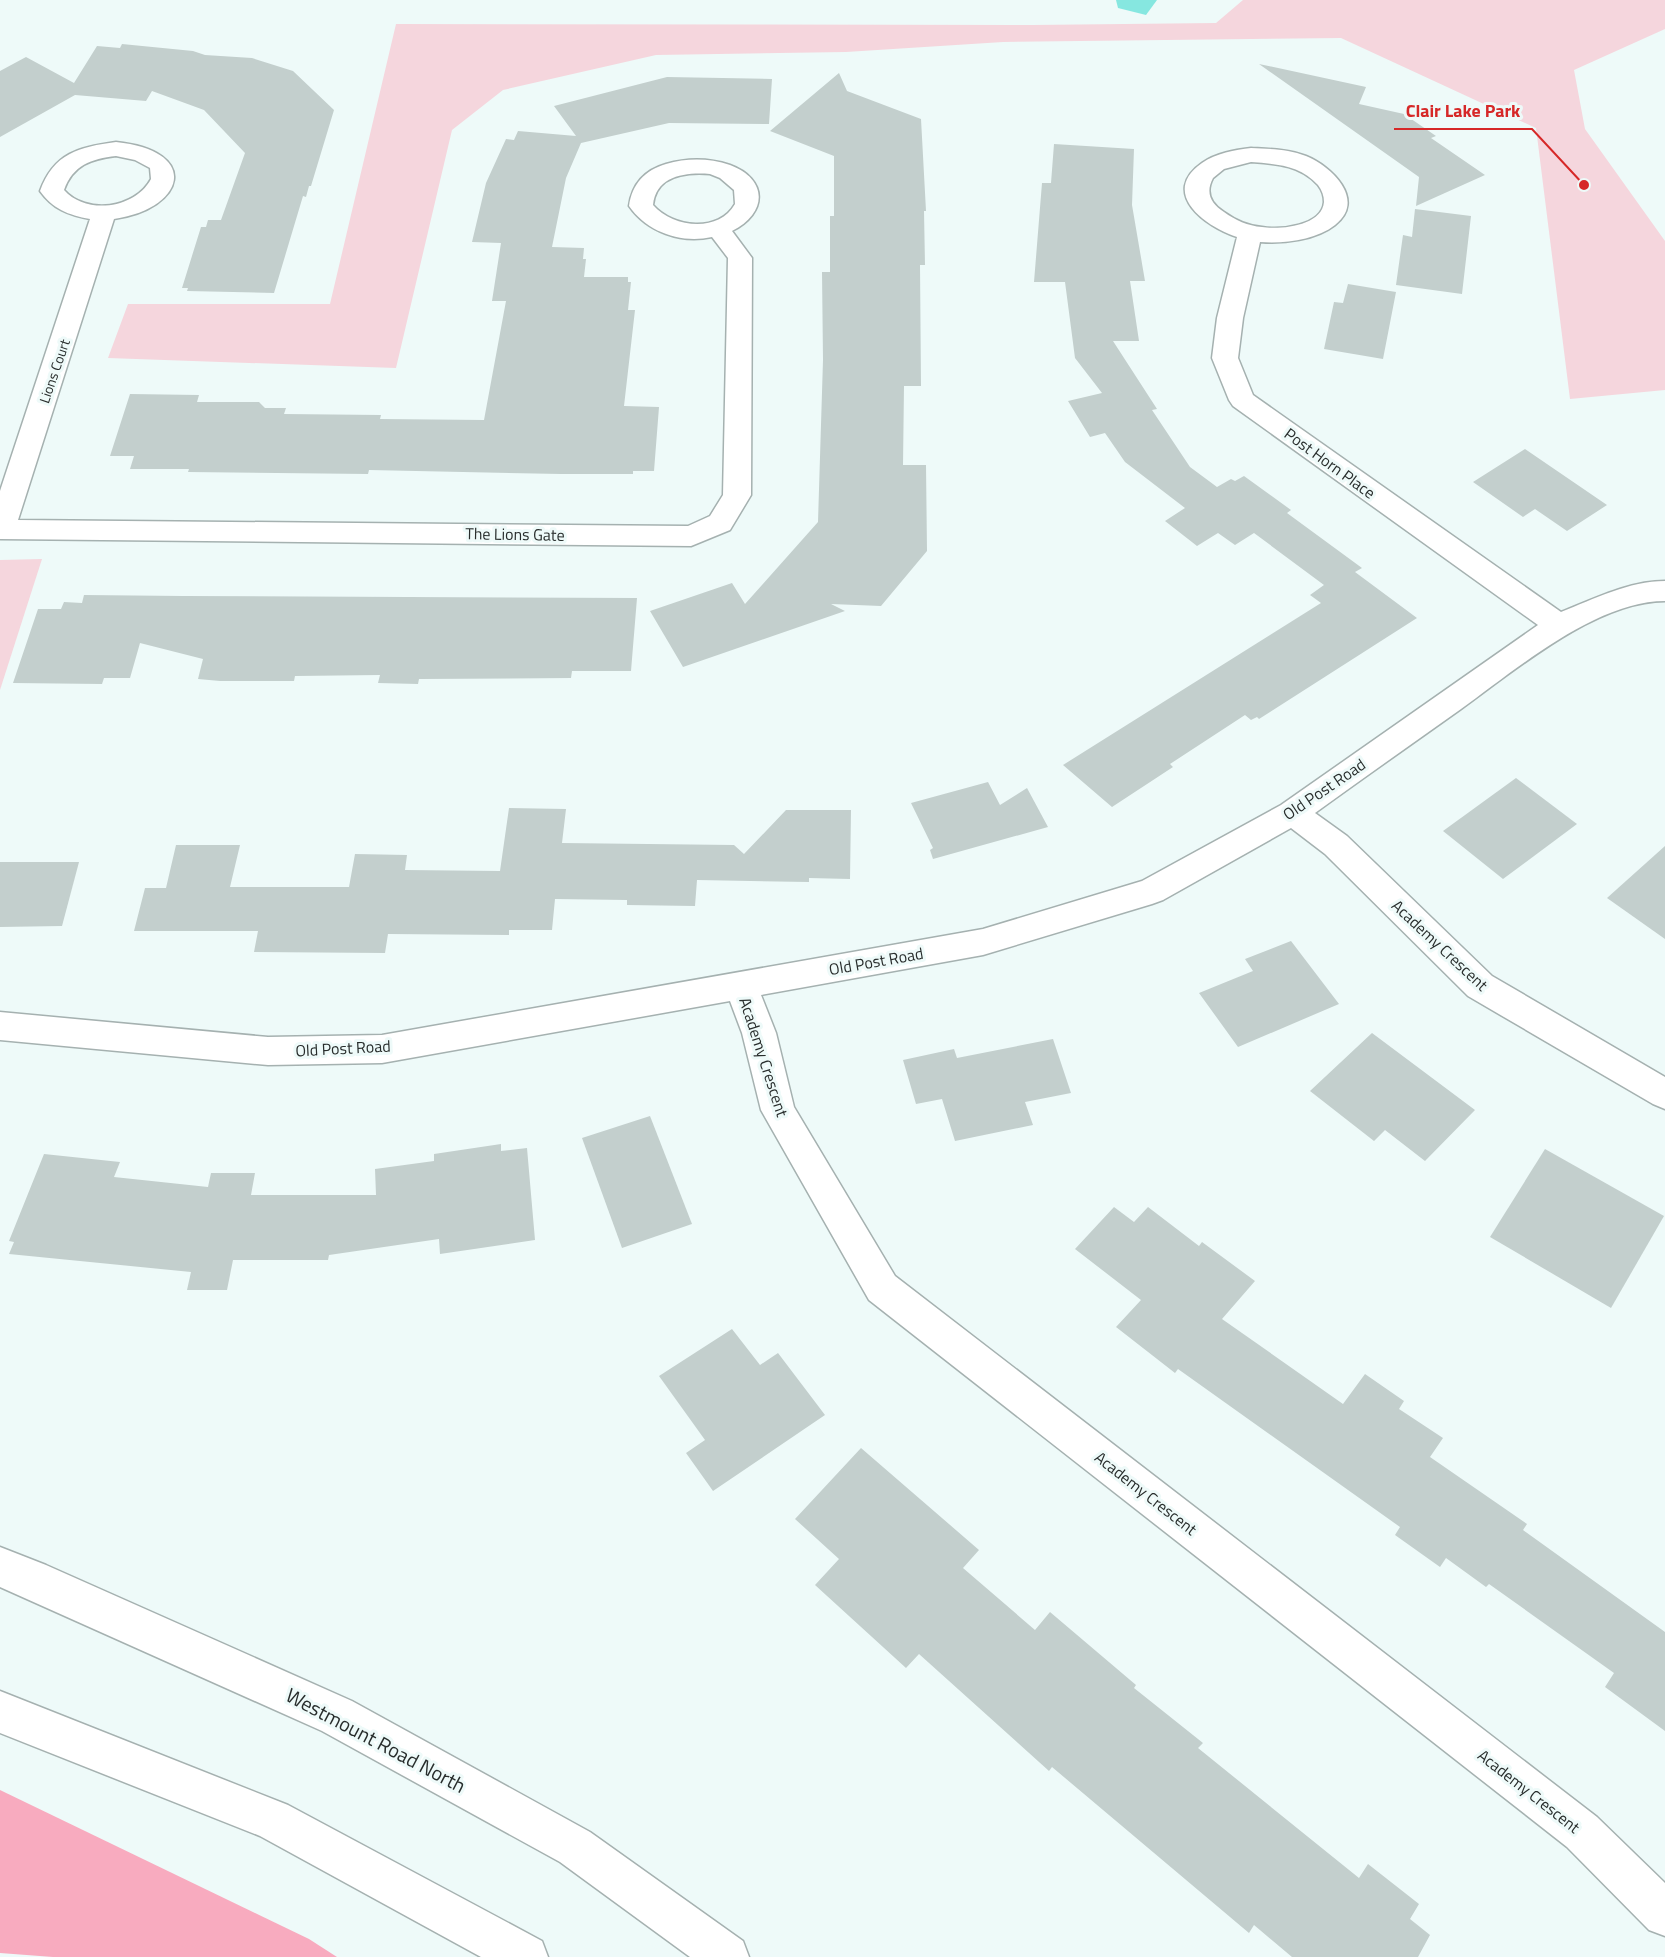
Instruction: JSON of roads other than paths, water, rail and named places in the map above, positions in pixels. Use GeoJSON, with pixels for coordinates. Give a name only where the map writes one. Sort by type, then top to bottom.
{"type":"FeatureCollection","features":[{"type":"Feature","properties":{"kind":"street"},"geometry":{"type":"LineString","coordinates":[[1251,154],[1287,158],[1308,166],[1325,177],[1335,191],[1335,206],[1328,219],[1304,232],[1280,236],[1250,233],[1221,223],[1206,211],[1197,197],[1197,183],[1201,176],[1214,165],[1229,158],[1251,154]]}},
{"type":"Feature","properties":{"kind":"street","name":"Lions Court"},"geometry":{"type":"LineString","coordinates":[[0,528],[66,335],[104,213]]}},
{"type":"Feature","properties":{"kind":"street","name":"The Lions Gate"},"geometry":{"type":"LineString","coordinates":[[0,528],[691,536],[720,523],[737,495],[740,258],[717,228]]}},
{"type":"Feature","properties":{"kind":"street","name":"Post Horn Place"},"geometry":{"type":"LineString","coordinates":[[1250,233],[1230,318],[1226,358],[1242,400],[1558,625]]}},
{"type":"Feature","properties":{"kind":"street","name":"Old Post Road"},"geometry":{"type":"LineString","coordinates":[[0,1026],[268,1051],[382,1048],[983,942],[1152,891],[1292,813],[1558,625],[1618,600],[1652,591],[1665,591]]}},
{"type":"Feature","properties":{"kind":"street","name":"Academy Crescent"},"geometry":{"type":"LineString","coordinates":[[1292,813],[1336,845],[1480,986],[1665,1094]]}},
{"type":"Feature","properties":{"kind":"street","name":"Academy Crescent"},"geometry":{"type":"LineString","coordinates":[[741,986],[759,1033],[778,1110],[882,1288],[1582,1832],[1665,1914]]}},
{"type":"Feature","properties":{"kind":"street","name":"Westmount Road North"},"geometry":{"type":"LineString","coordinates":[[0,1567],[32,1579],[337,1716],[575,1847],[727,1957]]}},
{"type":"Feature","properties":{"kind":"street"},"geometry":{"type":"LineString","coordinates":[[0,1712],[273,1820],[526,1957]]}},
{"type":"Feature","properties":{"kind":"water"},"geometry":{"type":"Polygon","coordinates":[[[1116,0],[1157,0],[1146,15],[1118,8],[1116,0]]]}},
{"type":"Feature","properties":{"kind":"place","name":"Clair Lake Park"},"geometry":{"type":"Point","coordinates":[1584,185]}}]}
